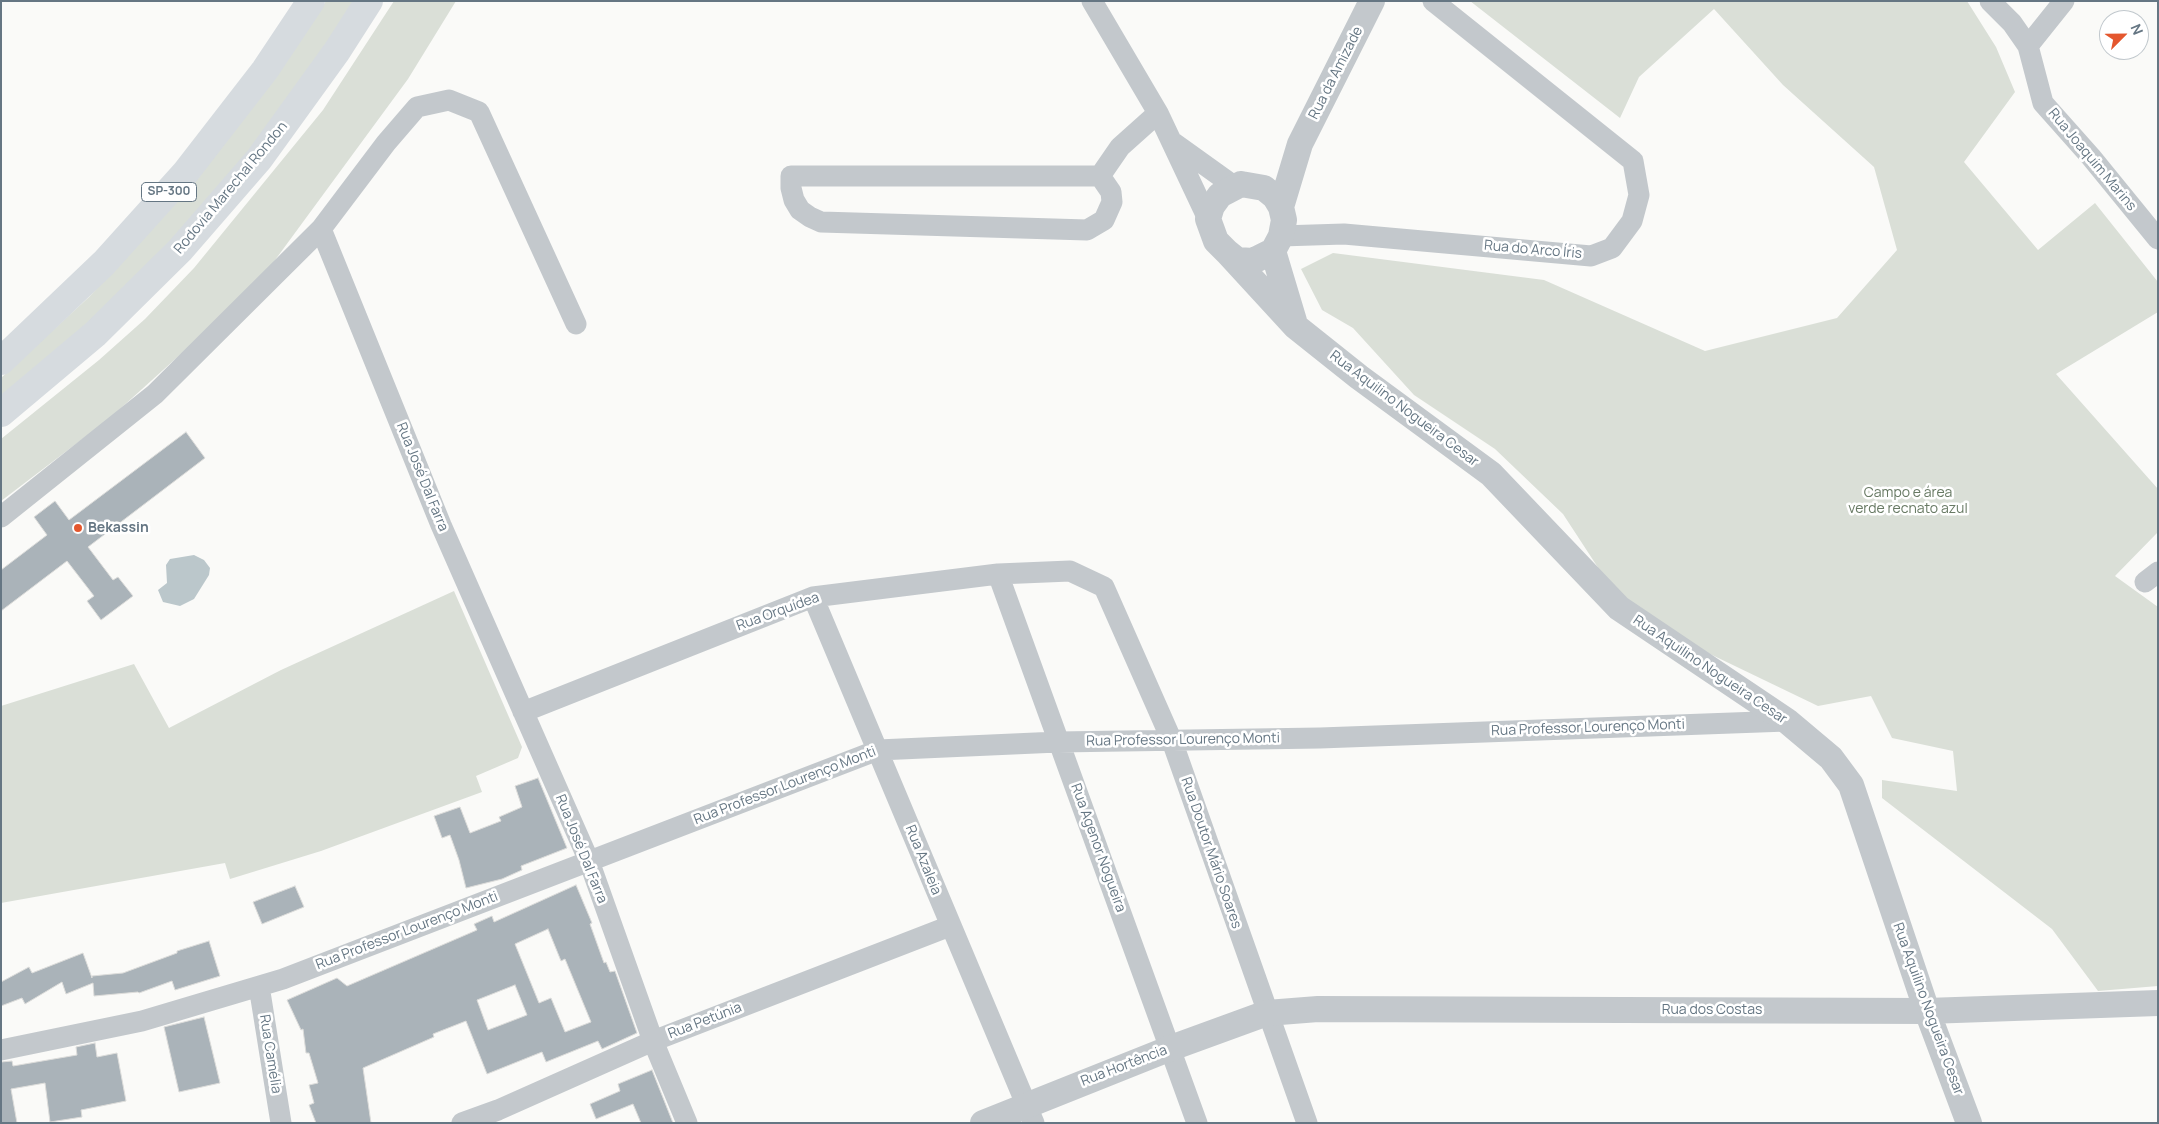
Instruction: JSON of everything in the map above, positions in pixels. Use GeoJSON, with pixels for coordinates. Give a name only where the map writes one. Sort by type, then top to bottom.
{"type":"FeatureCollection","features":[{"type":"Feature","properties":{"kind":"highway","name":"SP-300"},"geometry":{"type":"LineString","coordinates":[[1,361],[65,302],[124,242],[186,172],[265,70],[311,1]]}},
{"type":"Feature","properties":{"kind":"highway","name":"Rodovia Marechal Rondon"},"geometry":{"type":"LineString","coordinates":[[1,413],[96,334],[180,250],[259,158],[337,51],[369,1]]}},
{"type":"Feature","properties":{"kind":"highway"},"geometry":{"type":"LineString","coordinates":[[1,347],[65,302]]}},
{"type":"Feature","properties":{"kind":"street"},"geometry":{"type":"LineString","coordinates":[[1092,1],[1158,113],[1208,219],[1216,241],[1237,260],[1253,261],[1277,243]]}},
{"type":"Feature","properties":{"kind":"street","name":"Rua da Amizade"},"geometry":{"type":"LineString","coordinates":[[1280,207],[1300,144],[1372,1]]}},
{"type":"Feature","properties":{"kind":"street","name":"Rua do Arco Íris"},"geometry":{"type":"LineString","coordinates":[[1277,243],[1344,234],[1591,256],[1612,248],[1632,221],[1639,195],[1633,161],[1433,1]]}},
{"type":"Feature","properties":{"kind":"street","name":"Rua Joaquim Marins"},"geometry":{"type":"LineString","coordinates":[[1990,1],[2012,23],[2028,46],[2043,103],[2091,157],[2158,239]]}},
{"type":"Feature","properties":{"kind":"street"},"geometry":{"type":"LineString","coordinates":[[2028,46],[2064,1]]}},
{"type":"Feature","properties":{"kind":"street"},"geometry":{"type":"LineString","coordinates":[[1,517],[155,394],[321,229],[386,142],[417,107],[449,100],[479,112],[576,324]]}},
{"type":"Feature","properties":{"kind":"street"},"geometry":{"type":"LineString","coordinates":[[1100,176],[1120,148],[1158,113]]}},
{"type":"Feature","properties":{"kind":"street"},"geometry":{"type":"LineString","coordinates":[[1173,143],[1244,185],[1264,188],[1275,197],[1284,220],[1277,243],[1295,326]]}},
{"type":"Feature","properties":{"kind":"street","name":"Rua da Amizade"},"geometry":{"type":"LineString","coordinates":[[1244,185],[1300,144]]}},
{"type":"Feature","properties":{"kind":"street"},"geometry":{"type":"LineString","coordinates":[[791,176],[1100,176],[1111,192],[1110,212],[1104,220],[1087,230],[821,222],[800,210],[794,200],[791,188],[791,176]]}},
{"type":"Feature","properties":{"kind":"street"},"geometry":{"type":"LineString","coordinates":[[1208,219],[1212,206],[1220,195],[1244,185]]}},
{"type":"Feature","properties":{"kind":"street","name":"Rua José Dal Farra"},"geometry":{"type":"LineString","coordinates":[[321,229],[441,525],[589,861],[653,1041],[687,1123]]}},
{"type":"Feature","properties":{"kind":"street","name":"Rua Aquilino Nogueira Cesar"},"geometry":{"type":"LineString","coordinates":[[1227,252],[1295,326],[1491,474],[1619,608],[1787,721],[1831,758],[1851,785],[1927,1011],[1969,1123]]}},
{"type":"Feature","properties":{"kind":"street","name":"Rua Orquídea"},"geometry":{"type":"LineString","coordinates":[[523,712],[813,597],[998,574],[1070,571],[1104,588]]}},
{"type":"Feature","properties":{"kind":"street","name":"Rua Agenor Nogueira"},"geometry":{"type":"LineString","coordinates":[[998,574],[1197,1123]]}},
{"type":"Feature","properties":{"kind":"street","name":"Rua Doutor Mário Soares"},"geometry":{"type":"LineString","coordinates":[[1104,588],[1172,741],[1307,1123]]}},
{"type":"Feature","properties":{"kind":"street","name":"Rua Azaleia"},"geometry":{"type":"LineString","coordinates":[[813,597],[950,926],[1031,1113]]}},
{"type":"Feature","properties":{"kind":"street","name":"Rua Professor Lourenço Monti"},"geometry":{"type":"LineString","coordinates":[[1,1050],[142,1021],[283,979],[878,750],[1058,742],[1172,741],[1787,721]]}},
{"type":"Feature","properties":{"kind":"street","name":"Rua Petúnia"},"geometry":{"type":"LineString","coordinates":[[462,1123],[498,1110],[653,1041],[950,926]]}},
{"type":"Feature","properties":{"kind":"street","name":"Rua Camélia"},"geometry":{"type":"LineString","coordinates":[[258,986],[281,1123]]}},
{"type":"Feature","properties":{"kind":"street","name":"Rua dos Costas"},"geometry":{"type":"LineString","coordinates":[[1267,1013],[1318,1009],[1927,1011],[2158,1003]]}},
{"type":"Feature","properties":{"kind":"street","name":"Rua Hortência"},"geometry":{"type":"LineString","coordinates":[[983,1123],[1031,1113],[1171,1048],[1267,1013]]}},
{"type":"Feature","properties":{"kind":"green space"},"geometry":{"type":"Polygon","coordinates":[[[326,1],[356,1],[256,144],[149,267],[1,401],[1,378],[89,297],[199,177],[279,72],[326,1]]]}},
{"type":"Feature","properties":{"kind":"green space"},"geometry":{"type":"Polygon","coordinates":[[[394,1],[456,1],[408,79],[256,286],[110,418],[1,501],[1,439],[99,360],[145,319],[194,268],[323,110],[394,1]]]}},
{"type":"Feature","properties":{"kind":"green space","name":"Campo e área verde recnato azul"},"geometry":{"type":"Polygon","coordinates":[[[1470,1],[1967,1],[1996,47],[2015,92],[1964,162],[2038,250],[2095,203],[2158,282],[2158,312],[2056,374],[2158,489],[2158,532],[2115,576],[2158,607],[2158,986],[2098,991],[2052,929],[1882,798],[1882,780],[1957,791],[1953,751],[1892,738],[1871,696],[1818,706],[1629,615],[1563,514],[1495,449],[1414,395],[1353,328],[1322,310],[1301,269],[1333,253],[1544,280],[1705,351],[1837,318],[1897,250],[1874,167],[1783,85],[1714,9],[1639,77],[1620,118],[1470,1]]]}},
{"type":"Feature","properties":{"kind":"green space"},"geometry":{"type":"Polygon","coordinates":[[[454,591],[522,747],[518,758],[476,776],[482,792],[321,851],[230,879],[225,863],[1,903],[1,706],[134,664],[169,728],[281,670],[454,591]]]}},
{"type":"Feature","properties":{"kind":"shaded area"},"geometry":{"type":"Polygon","coordinates":[[[194,555],[204,560],[210,568],[209,575],[194,599],[180,606],[163,602],[158,590],[167,583],[166,565],[170,559],[194,555]]]}},
{"type":"Feature","properties":{"kind":"building","name":"Bekassin"},"geometry":{"type":"Polygon","coordinates":[[[186,432],[205,458],[88,547],[113,580],[118,577],[133,596],[101,620],[87,601],[94,596],[67,561],[1,611],[1,570],[47,535],[34,517],[55,501],[69,520],[186,432]]]}},
{"type":"Feature","properties":{"kind":"building"},"geometry":{"type":"Polygon","coordinates":[[[538,778],[567,848],[521,866],[522,870],[502,879],[466,888],[450,835],[442,838],[434,816],[460,807],[470,833],[501,821],[499,817],[522,807],[515,786],[538,778]]]}},
{"type":"Feature","properties":{"kind":"building"},"geometry":{"type":"Polygon","coordinates":[[[576,885],[592,923],[590,924],[604,963],[606,962],[610,972],[615,971],[637,1033],[602,1049],[598,1041],[546,1062],[542,1052],[487,1074],[466,1021],[433,1034],[434,1037],[363,1068],[371,1123],[316,1123],[309,1105],[314,1103],[309,1085],[318,1083],[309,1053],[306,1053],[303,1029],[301,1030],[287,1000],[337,978],[347,986],[477,930],[474,924],[492,916],[494,922],[576,885]],[[548,929],[515,944],[539,1003],[551,998],[565,1032],[591,1022],[565,959],[561,961],[548,929]],[[515,985],[477,1000],[488,1030],[527,1015],[515,985]]]}},
{"type":"Feature","properties":{"kind":"building"},"geometry":{"type":"Polygon","coordinates":[[[295,886],[304,907],[262,924],[253,902],[295,886]]]}},
{"type":"Feature","properties":{"kind":"building"},"geometry":{"type":"Polygon","coordinates":[[[209,941],[220,976],[175,990],[172,981],[139,993],[94,996],[93,983],[66,994],[62,982],[25,1004],[22,998],[1,1006],[1,982],[29,967],[32,973],[83,953],[92,978],[92,976],[123,973],[177,953],[177,951],[209,941]]]}},
{"type":"Feature","properties":{"kind":"building"},"geometry":{"type":"Polygon","coordinates":[[[204,1017],[220,1083],[179,1092],[164,1027],[204,1017]]]}},
{"type":"Feature","properties":{"kind":"building"},"geometry":{"type":"Polygon","coordinates":[[[95,1043],[97,1057],[117,1053],[126,1101],[81,1110],[82,1117],[50,1122],[45,1083],[11,1089],[17,1123],[1,1123],[1,1062],[12,1061],[13,1066],[77,1055],[76,1047],[95,1043]]]}},
{"type":"Feature","properties":{"kind":"building"},"geometry":{"type":"Polygon","coordinates":[[[652,1070],[673,1123],[641,1123],[633,1104],[596,1119],[590,1104],[620,1091],[618,1084],[652,1070]]]}},
{"type":"Feature","properties":{"kind":"place","name":"Bekassin"},"geometry":{"type":"Point","coordinates":[78,528]}}]}
